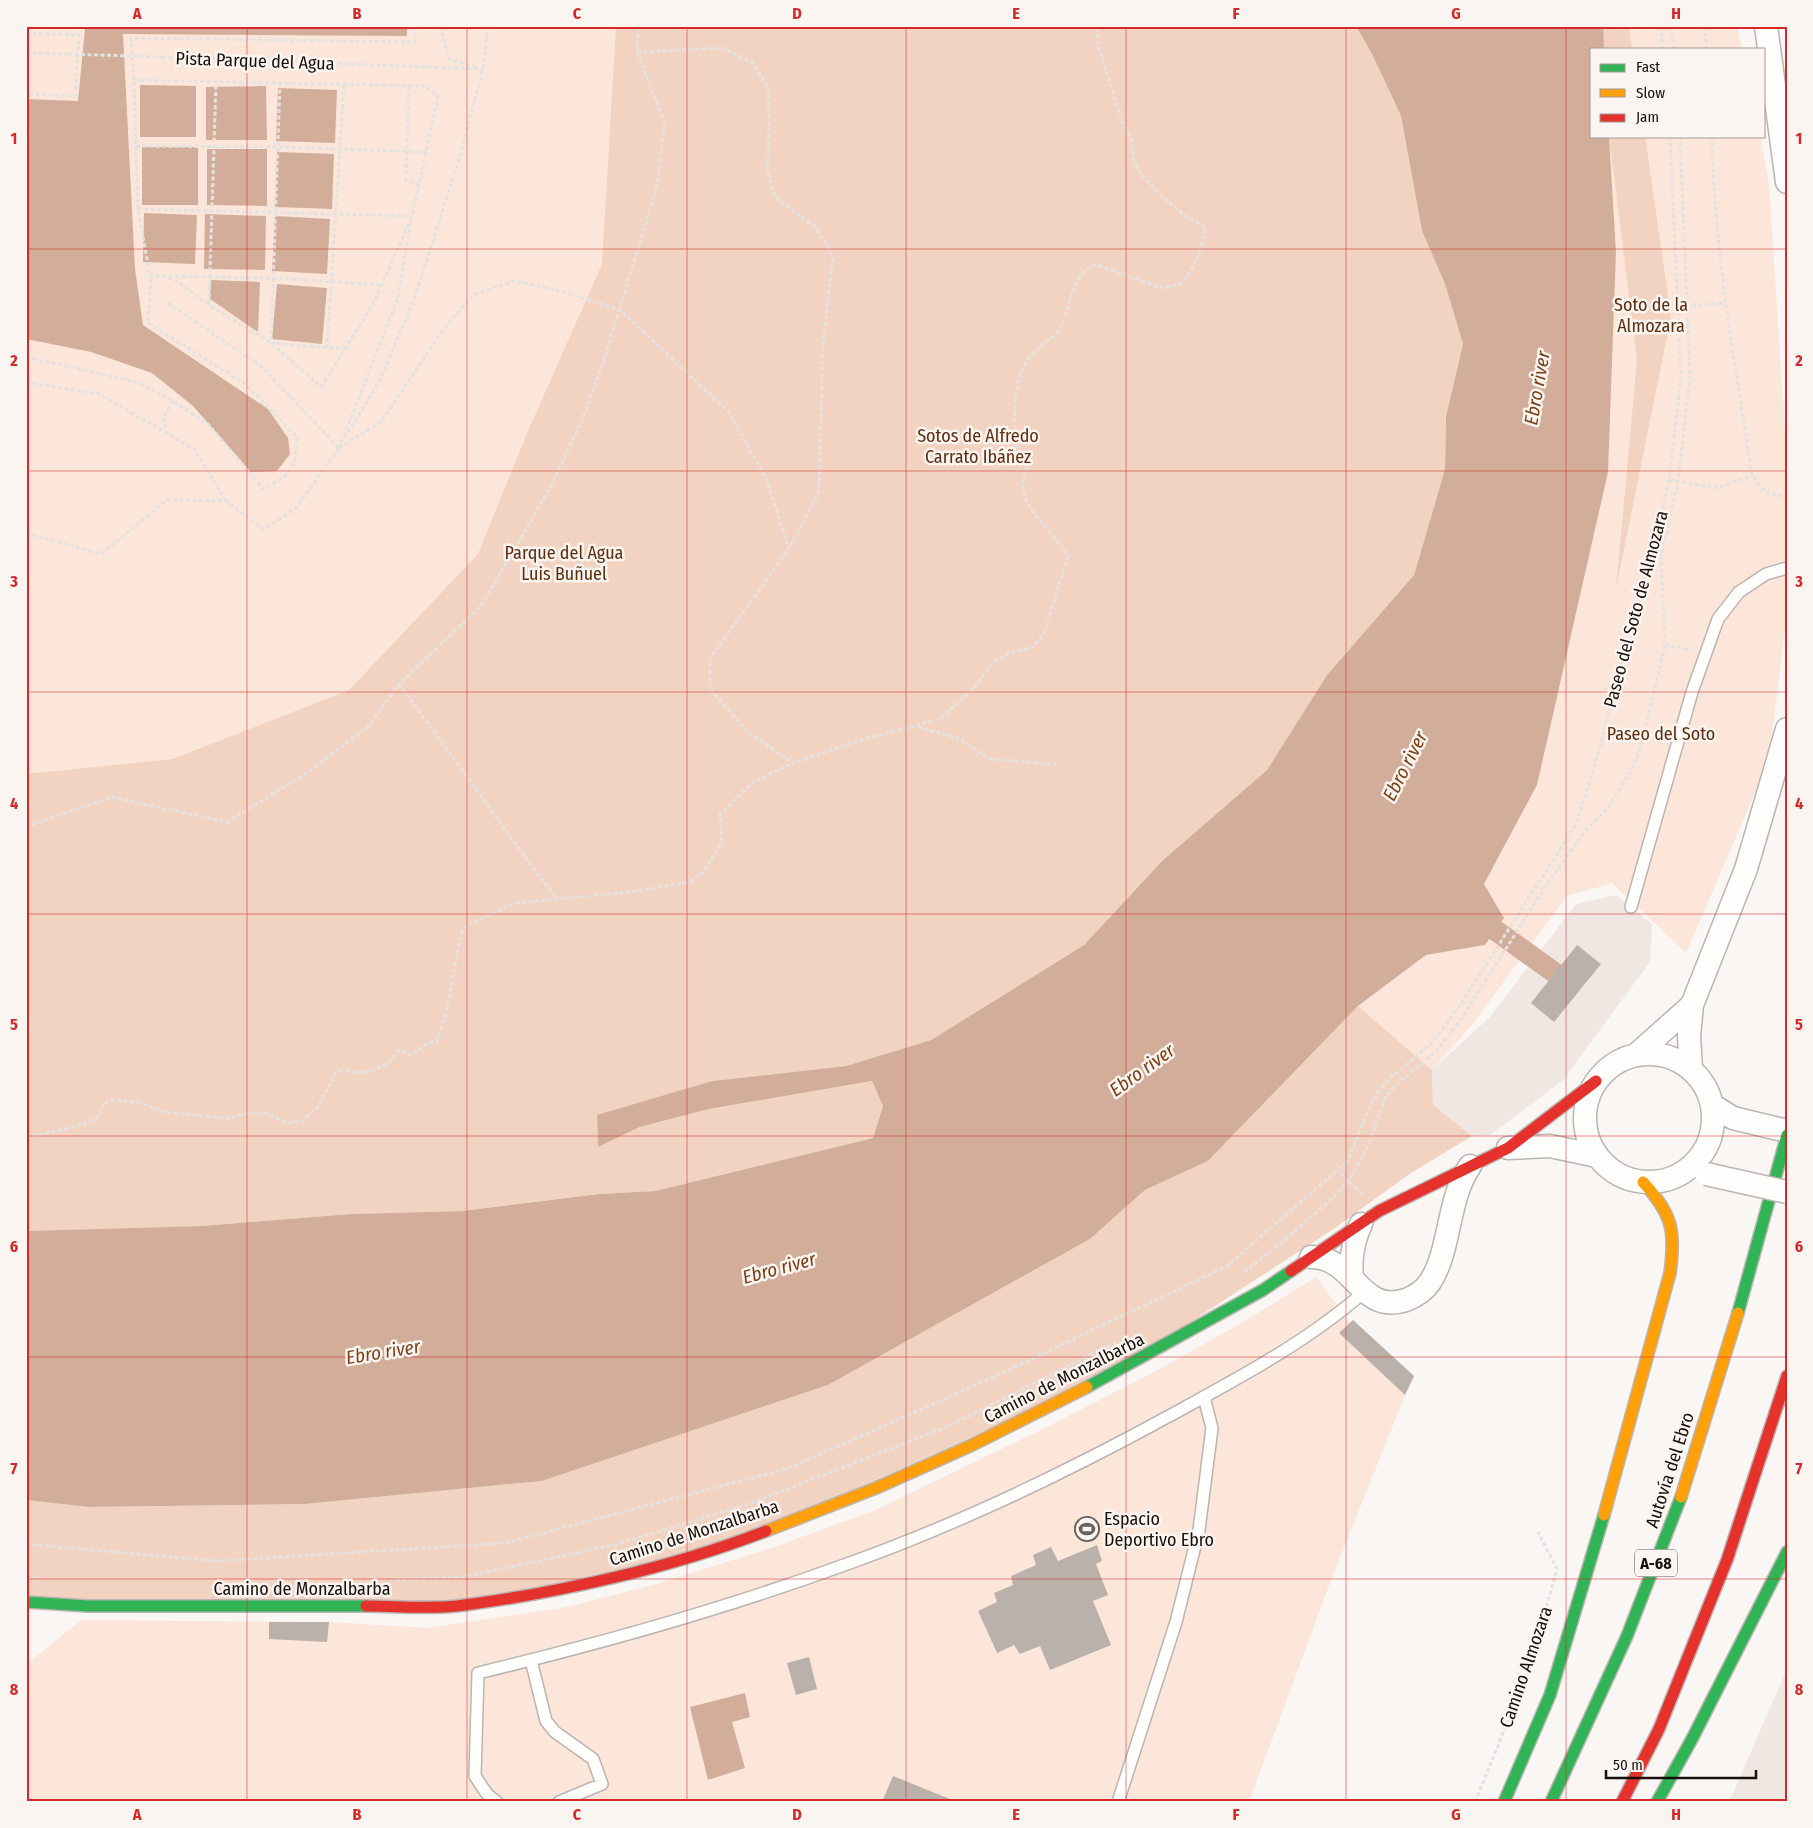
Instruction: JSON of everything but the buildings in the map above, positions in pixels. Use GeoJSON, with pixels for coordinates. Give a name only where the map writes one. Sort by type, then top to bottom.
{"type":"FeatureCollection","features":[{"type":"Feature","properties":{"kind":"main road","name":"Camino de Monzalbarba"},"geometry":{"type":"LineString","coordinates":[[26,1602],[88,1606],[455,1606],[609,1579],[735,1543],[876,1488],[972,1445],[1106,1377],[1218,1317],[1263,1290],[1406,1196],[1508,1148],[1596,1081]]}},
{"type":"Feature","properties":{"kind":"main road","name":"Autovía del Ebro"},"geometry":{"type":"LineString","coordinates":[[1550,1802],[1601,1699],[1668,1534],[1740,1315],[1787,1135]]}},
{"type":"Feature","properties":{"kind":"main road"},"geometry":{"type":"LineString","coordinates":[[1504,1802],[1550,1695],[1604,1516],[1670,1273],[1674,1246],[1671,1220],[1660,1200],[1643,1182]]}},
{"type":"Feature","properties":{"kind":"main road"},"geometry":{"type":"LineString","coordinates":[[1622,1802],[1658,1729],[1727,1560],[1787,1376]]}},
{"type":"Feature","properties":{"kind":"main road"},"geometry":{"type":"LineString","coordinates":[[1657,1802],[1692,1739],[1787,1552]]}},
{"type":"Feature","properties":{"kind":"street"},"geometry":{"type":"LineString","coordinates":[[1766,26],[1787,182]]}},
{"type":"Feature","properties":{"kind":"street"},"geometry":{"type":"LineString","coordinates":[[1691,1069],[1689,1036],[1692,1005],[1746,869],[1787,729]]}},
{"type":"Feature","properties":{"kind":"street"},"geometry":{"type":"LineString","coordinates":[[1636,1055],[1692,1005]]}},
{"type":"Feature","properties":{"kind":"street"},"geometry":{"type":"LineString","coordinates":[[1683,1173],[1697,1160],[1708,1144],[1713,1118],[1708,1092],[1691,1069],[1679,1061],[1665,1056],[1650,1053],[1636,1055],[1609,1067],[1596,1081],[1585,1106],[1584,1119],[1590,1145],[1597,1156],[1617,1174],[1643,1182],[1663,1180],[1683,1173],[1706,1174],[1787,1192]]}},
{"type":"Feature","properties":{"kind":"street"},"geometry":{"type":"LineString","coordinates":[[1712,1105],[1733,1118],[1787,1131]]}},
{"type":"Feature","properties":{"kind":"street"},"geometry":{"type":"LineString","coordinates":[[1508,1148],[1550,1146],[1597,1156]]}},
{"type":"Feature","properties":{"kind":"street"},"geometry":{"type":"LineString","coordinates":[[1311,1257],[1328,1259],[1372,1298],[1390,1302],[1414,1297],[1424,1290],[1436,1268],[1455,1201],[1470,1166]]}},
{"type":"Feature","properties":{"kind":"street"},"geometry":{"type":"LineString","coordinates":[[1358,1284],[1351,1262],[1354,1244],[1361,1224]]}},
{"type":"Feature","properties":{"kind":"lane"},"geometry":{"type":"LineString","coordinates":[[1631,907],[1664,786],[1718,619],[1738,592],[1766,574],[1787,568]]}},
{"type":"Feature","properties":{"kind":"lane"},"geometry":{"type":"LineString","coordinates":[[497,1802],[488,1798],[475,1776],[478,1673],[684,1619],[849,1564],[978,1510],[1098,1455],[1204,1397],[1325,1324],[1358,1284]]}},
{"type":"Feature","properties":{"kind":"lane"},"geometry":{"type":"LineString","coordinates":[[1118,1802],[1176,1622],[1200,1530],[1212,1428],[1204,1397]]}},
{"type":"Feature","properties":{"kind":"lane"},"geometry":{"type":"LineString","coordinates":[[532,1660],[546,1721],[556,1732],[593,1759],[602,1784],[559,1802]]}},
{"type":"Feature","properties":{"kind":"path"},"geometry":{"type":"LineString","coordinates":[[26,357],[137,382],[173,401],[208,424],[263,488],[282,479],[296,460],[297,437],[245,384],[148,324],[150,276],[138,209],[131,38],[415,42],[415,26]]}},
{"type":"Feature","properties":{"kind":"path"},"geometry":{"type":"LineString","coordinates":[[440,26],[449,59],[483,69]]}},
{"type":"Feature","properties":{"kind":"path"},"geometry":{"type":"LineString","coordinates":[[26,382],[99,394],[194,449],[226,501],[264,528],[296,508],[339,448],[379,382],[414,300],[441,219],[483,69],[488,26]]}},
{"type":"Feature","properties":{"kind":"path"},"geometry":{"type":"LineString","coordinates":[[26,827],[111,797],[227,822],[308,772],[368,727],[399,684],[482,606],[550,488],[583,418],[620,310],[656,190],[665,124],[637,52],[638,26]]}},
{"type":"Feature","properties":{"kind":"path"},"geometry":{"type":"LineString","coordinates":[[26,1137],[77,1126],[94,1119],[101,1114],[104,1103],[112,1100],[139,1102],[164,1112],[227,1118],[256,1112],[269,1114],[288,1123],[302,1121],[318,1107],[335,1074],[341,1070],[357,1073],[372,1071],[387,1064],[399,1050],[411,1055],[426,1044],[437,1041],[446,1013],[462,930],[469,924],[515,903],[631,892],[690,882],[705,870],[722,841],[720,814],[753,782],[793,763],[864,739],[917,727],[940,719],[974,688],[992,663],[1033,646],[1044,633],[1068,556],[1062,543],[1032,512],[1023,486],[1028,462],[1017,446],[1015,431],[1018,379],[1029,357],[1046,339],[1057,333],[1068,310],[1074,285],[1089,267],[1097,265],[1162,288],[1182,283],[1194,268],[1202,251],[1205,227],[1184,215],[1160,195],[1141,174],[1133,158],[1130,139],[1121,119],[1097,42],[1098,26]]}},
{"type":"Feature","properties":{"kind":"path"},"geometry":{"type":"LineString","coordinates":[[1661,26],[1663,48]]}},
{"type":"Feature","properties":{"kind":"path"},"geometry":{"type":"LineString","coordinates":[[1671,26],[1674,48]]}},
{"type":"Feature","properties":{"kind":"path"},"geometry":{"type":"LineString","coordinates":[[1704,26],[1707,48]]}},
{"type":"Feature","properties":{"kind":"path"},"geometry":{"type":"LineString","coordinates":[[26,33],[78,35],[75,96],[26,94]]}},
{"type":"Feature","properties":{"kind":"path"},"geometry":{"type":"LineString","coordinates":[[637,52],[723,48],[753,63],[768,88],[769,133],[767,169],[775,197],[816,228],[833,256],[823,342],[819,492],[789,549],[710,658],[710,689],[748,732],[793,763]]}},
{"type":"Feature","properties":{"kind":"path","name":"Pista Parque del Agua"},"geometry":{"type":"LineString","coordinates":[[26,53],[483,69]]}},
{"type":"Feature","properties":{"kind":"path"},"geometry":{"type":"LineString","coordinates":[[134,80],[426,86],[438,97],[412,216],[398,298],[339,448]]}},
{"type":"Feature","properties":{"kind":"path"},"geometry":{"type":"LineString","coordinates":[[209,305],[216,82]]}},
{"type":"Feature","properties":{"kind":"path"},"geometry":{"type":"LineString","coordinates":[[271,344],[280,83]]}},
{"type":"Feature","properties":{"kind":"path"},"geometry":{"type":"LineString","coordinates":[[328,348],[344,85]]}},
{"type":"Feature","properties":{"kind":"path"},"geometry":{"type":"LineString","coordinates":[[409,86],[406,180],[419,185]]}},
{"type":"Feature","properties":{"kind":"path","name":"Paseo del Soto de Almozara"},"geometry":{"type":"LineString","coordinates":[[1349,1181],[1342,1175],[1369,1108],[1378,1092],[1390,1078],[1430,1045],[1462,1004],[1576,824],[1594,768],[1640,602],[1669,480],[1682,378],[1670,138]]}},
{"type":"Feature","properties":{"kind":"path","name":"Paseo del Soto de Almozara"},"geometry":{"type":"LineString","coordinates":[[1236,1277],[1279,1245],[1336,1195],[1349,1181],[1368,1146],[1385,1098],[1394,1087],[1438,1050],[1460,1021],[1551,878],[1586,830],[1607,809],[1632,770],[1641,745],[1665,645],[1661,555],[1678,482],[1690,378],[1680,138]]}},
{"type":"Feature","properties":{"kind":"path"},"geometry":{"type":"LineString","coordinates":[[1712,138],[1713,198],[1725,303],[1752,476],[1767,493],[1787,496]]}},
{"type":"Feature","properties":{"kind":"path"},"geometry":{"type":"LineString","coordinates":[[136,146],[279,147],[426,152]]}},
{"type":"Feature","properties":{"kind":"path"},"geometry":{"type":"LineString","coordinates":[[138,209],[412,216]]}},
{"type":"Feature","properties":{"kind":"path"},"geometry":{"type":"LineString","coordinates":[[150,276],[174,278],[209,305],[271,344],[322,387],[373,304],[412,216]]}},
{"type":"Feature","properties":{"kind":"path"},"geometry":{"type":"LineString","coordinates":[[150,276],[274,278],[382,285]]}},
{"type":"Feature","properties":{"kind":"path"},"geometry":{"type":"LineString","coordinates":[[339,448],[381,422],[441,333],[473,295],[514,281],[561,291],[620,310],[728,411],[766,478],[789,549]]}},
{"type":"Feature","properties":{"kind":"path"},"geometry":{"type":"LineString","coordinates":[[168,303],[262,367],[339,448]]}},
{"type":"Feature","properties":{"kind":"path"},"geometry":{"type":"LineString","coordinates":[[1679,307],[1725,303]]}},
{"type":"Feature","properties":{"kind":"path"},"geometry":{"type":"LineString","coordinates":[[271,344],[345,349]]}},
{"type":"Feature","properties":{"kind":"path"},"geometry":{"type":"LineString","coordinates":[[168,434],[163,418],[173,401]]}},
{"type":"Feature","properties":{"kind":"path"},"geometry":{"type":"LineString","coordinates":[[1669,480],[1716,488],[1752,476]]}},
{"type":"Feature","properties":{"kind":"path"},"geometry":{"type":"LineString","coordinates":[[26,533],[101,554],[167,500],[226,501]]}},
{"type":"Feature","properties":{"kind":"path"},"geometry":{"type":"LineString","coordinates":[[1665,645],[1706,653]]}},
{"type":"Feature","properties":{"kind":"path"},"geometry":{"type":"LineString","coordinates":[[399,684],[556,899]]}},
{"type":"Feature","properties":{"kind":"path"},"geometry":{"type":"LineString","coordinates":[[917,727],[958,738],[990,759],[1060,765]]}},
{"type":"Feature","properties":{"kind":"path"},"geometry":{"type":"LineString","coordinates":[[26,1544],[216,1561],[505,1543],[786,1469],[981,1383],[1227,1266],[1348,1160]]}},
{"type":"Feature","properties":{"kind":"path"},"geometry":{"type":"LineString","coordinates":[[387,1581],[463,1577],[614,1545],[749,1504],[951,1425],[1118,1341]]}},
{"type":"Feature","properties":{"kind":"path","name":"Camino Almozara"},"geometry":{"type":"LineString","coordinates":[[1476,1802],[1528,1672],[1557,1569],[1538,1532]]}},
{"type":"Feature","properties":{"kind":"path"},"geometry":{"type":"LineString","coordinates":[[26,1576],[43,1578]]}},
{"type":"Feature","properties":{"kind":"shaded area"},"geometry":{"type":"Polygon","coordinates":[[[1616,895],[1652,924],[1650,962],[1563,1080],[1490,1135],[1472,1136],[1433,1105],[1432,1070],[1490,1017],[1576,904],[1616,895]]]}},
{"type":"Feature","properties":{"kind":"shaded area"},"geometry":{"type":"Polygon","coordinates":[[[1787,1669],[1787,1802],[1729,1802],[1787,1669]]]}},
{"type":"Feature","properties":{"kind":"green space","name":"Parque del Agua Luis Buñuel"},"geometry":{"type":"Polygon","coordinates":[[[26,26],[1356,26],[201,1226],[26,1231],[26,26]]]}},
{"type":"Feature","properties":{"kind":"green space","name":"Sotos de Alfredo Carrato Ibáñez"},"geometry":{"type":"Polygon","coordinates":[[[616,26],[1356,26],[1372,54],[1401,116],[1422,231],[1445,284],[1463,344],[1446,416],[1445,469],[1414,575],[1327,675],[1267,770],[1162,861],[1084,945],[931,1040],[846,1066],[712,1081],[597,1116],[598,1147],[640,1127],[709,1109],[872,1081],[883,1106],[873,1138],[655,1191],[599,1194],[462,1211],[350,1214],[201,1226],[26,1231],[26,774],[173,759],[349,690],[478,554],[528,431],[602,264],[616,26]]]}},
{"type":"Feature","properties":{"kind":"green space"},"geometry":{"type":"Polygon","coordinates":[[[1595,26],[1629,26],[1632,48],[1598,48],[1595,26]]]}},
{"type":"Feature","properties":{"kind":"green space"},"geometry":{"type":"Polygon","coordinates":[[[1603,26],[1737,26],[1742,48],[1604,48],[1603,26]]]}},
{"type":"Feature","properties":{"kind":"green space","name":"Paseo del Soto"},"geometry":{"type":"Polygon","coordinates":[[[1609,138],[1760,138],[1769,183],[1787,464],[1787,613],[1769,760],[1686,953],[1612,883],[1567,896],[1471,1026],[1432,1070],[1358,1006],[1426,955],[1485,945],[1484,884],[1537,785],[1616,252],[1609,138]]]}},
{"type":"Feature","properties":{"kind":"green space","name":"Soto de la Almozara"},"geometry":{"type":"Polygon","coordinates":[[[1609,138],[1645,138],[1671,317],[1616,589],[1637,360],[1609,138]]]}},
{"type":"Feature","properties":{"kind":"green space"},"geometry":{"type":"Polygon","coordinates":[[[1358,1006],[1432,1070],[1433,1105],[1472,1136],[1411,1173],[1332,1230],[1106,1377],[735,1543],[455,1606],[26,1607],[26,1500],[94,1507],[305,1504],[542,1481],[828,1385],[1090,1239],[1145,1190],[1208,1161],[1358,1006]]]}},
{"type":"Feature","properties":{"kind":"green space","name":"Espacio Deportivo Ebro"},"geometry":{"type":"Polygon","coordinates":[[[1316,1277],[1350,1323],[1353,1320],[1414,1376],[1331,1580],[1249,1802],[26,1802],[26,1665],[81,1620],[329,1622],[428,1628],[567,1607],[653,1585],[774,1547],[873,1511],[1039,1431],[1156,1371],[1235,1327],[1316,1277]]]}},
{"type":"Feature","properties":{"kind":"water"},"geometry":{"type":"Polygon","coordinates":[[[26,26],[407,26],[407,36],[123,34],[135,269],[143,325],[268,409],[288,438],[290,454],[277,471],[251,472],[193,406],[152,373],[91,352],[26,339],[26,99],[78,101],[85,29],[26,28],[26,26]]]}},
{"type":"Feature","properties":{"kind":"water","name":"Ebro river"},"geometry":{"type":"Polygon","coordinates":[[[1356,26],[1603,26],[1604,48],[1590,48],[1590,138],[1609,138],[1616,252],[1608,472],[1537,785],[1484,884],[1504,918],[1485,945],[1426,955],[1358,1006],[1208,1161],[1145,1190],[1090,1239],[828,1385],[542,1481],[305,1504],[90,1507],[26,1500],[26,1231],[201,1226],[350,1214],[462,1211],[599,1194],[655,1191],[873,1138],[883,1106],[872,1081],[709,1109],[640,1127],[598,1147],[597,1115],[712,1081],[846,1066],[931,1040],[1084,945],[1162,861],[1267,770],[1327,675],[1414,575],[1445,469],[1446,416],[1463,344],[1445,284],[1422,231],[1401,116],[1372,54],[1356,26]]]}},
{"type":"Feature","properties":{"kind":"water"},"geometry":{"type":"Polygon","coordinates":[[[140,85],[196,86],[196,137],[140,137],[140,85]]]}},
{"type":"Feature","properties":{"kind":"water"},"geometry":{"type":"Polygon","coordinates":[[[266,86],[267,140],[206,140],[206,87],[266,86]]]}},
{"type":"Feature","properties":{"kind":"water"},"geometry":{"type":"Polygon","coordinates":[[[278,88],[337,90],[335,143],[276,141],[278,88]]]}},
{"type":"Feature","properties":{"kind":"water"},"geometry":{"type":"Polygon","coordinates":[[[142,147],[198,147],[198,205],[142,205],[142,147]]]}},
{"type":"Feature","properties":{"kind":"water"},"geometry":{"type":"Polygon","coordinates":[[[207,149],[267,149],[267,206],[207,205],[207,149]]]}},
{"type":"Feature","properties":{"kind":"water"},"geometry":{"type":"Polygon","coordinates":[[[277,152],[334,154],[332,209],[275,207],[277,152]]]}},
{"type":"Feature","properties":{"kind":"water"},"geometry":{"type":"Polygon","coordinates":[[[144,213],[197,215],[195,264],[143,262],[144,213]]]}},
{"type":"Feature","properties":{"kind":"water"},"geometry":{"type":"Polygon","coordinates":[[[205,214],[266,216],[265,270],[204,269],[205,214]]]}},
{"type":"Feature","properties":{"kind":"water"},"geometry":{"type":"Polygon","coordinates":[[[275,216],[330,219],[327,274],[272,271],[275,216]]]}},
{"type":"Feature","properties":{"kind":"water"},"geometry":{"type":"Polygon","coordinates":[[[211,280],[260,282],[258,332],[210,299],[211,280]]]}},
{"type":"Feature","properties":{"kind":"water"},"geometry":{"type":"Polygon","coordinates":[[[277,284],[327,288],[322,344],[272,339],[277,284]]]}},
{"type":"Feature","properties":{"kind":"water"},"geometry":{"type":"Polygon","coordinates":[[[745,1693],[750,1717],[732,1722],[745,1768],[708,1780],[690,1707],[745,1693]]]}},
{"type":"Feature","properties":{"kind":"waterway"},"geometry":{"type":"LineString","coordinates":[[1495,930],[1555,973]]}},
{"type":"Feature","properties":{"kind":"traffic: fast"},"geometry":{"type":"LineString","coordinates":[[1738,1313],[1787,1135]]}},
{"type":"Feature","properties":{"kind":"traffic: fast"},"geometry":{"type":"LineString","coordinates":[[1087,1387],[1263,1290],[1291,1271]]}},
{"type":"Feature","properties":{"kind":"traffic: fast"},"geometry":{"type":"LineString","coordinates":[[1551,1802],[1627,1636],[1681,1497]]}},
{"type":"Feature","properties":{"kind":"traffic: fast"},"geometry":{"type":"LineString","coordinates":[[1504,1802],[1550,1695],[1604,1515]]}},
{"type":"Feature","properties":{"kind":"traffic: fast"},"geometry":{"type":"LineString","coordinates":[[1657,1802],[1692,1739],[1787,1552]]}},
{"type":"Feature","properties":{"kind":"traffic: fast"},"geometry":{"type":"LineString","coordinates":[[26,1602],[88,1606],[366,1606]]}},
{"type":"Feature","properties":{"kind":"traffic: slow"},"geometry":{"type":"LineString","coordinates":[[1604,1515],[1670,1273],[1672,1258],[1670,1223],[1653,1193],[1643,1182]]}},
{"type":"Feature","properties":{"kind":"traffic: slow"},"geometry":{"type":"LineString","coordinates":[[1681,1497],[1738,1313]]}},
{"type":"Feature","properties":{"kind":"traffic: slow"},"geometry":{"type":"LineString","coordinates":[[766,1531],[876,1488],[972,1445],[1087,1387]]}},
{"type":"Feature","properties":{"kind":"traffic: jam"},"geometry":{"type":"LineString","coordinates":[[1291,1271],[1379,1211],[1508,1148],[1596,1081]]}},
{"type":"Feature","properties":{"kind":"traffic: jam"},"geometry":{"type":"LineString","coordinates":[[1622,1802],[1659,1729],[1727,1560],[1787,1376]]}},
{"type":"Feature","properties":{"kind":"traffic: jam"},"geometry":{"type":"LineString","coordinates":[[366,1606],[446,1607],[535,1594],[653,1568],[766,1531]]}},
{"type":"Feature","properties":{"kind":"place","name":"Espacio Deportivo Ebro"},"geometry":{"type":"Point","coordinates":[1087,1529]}}]}
